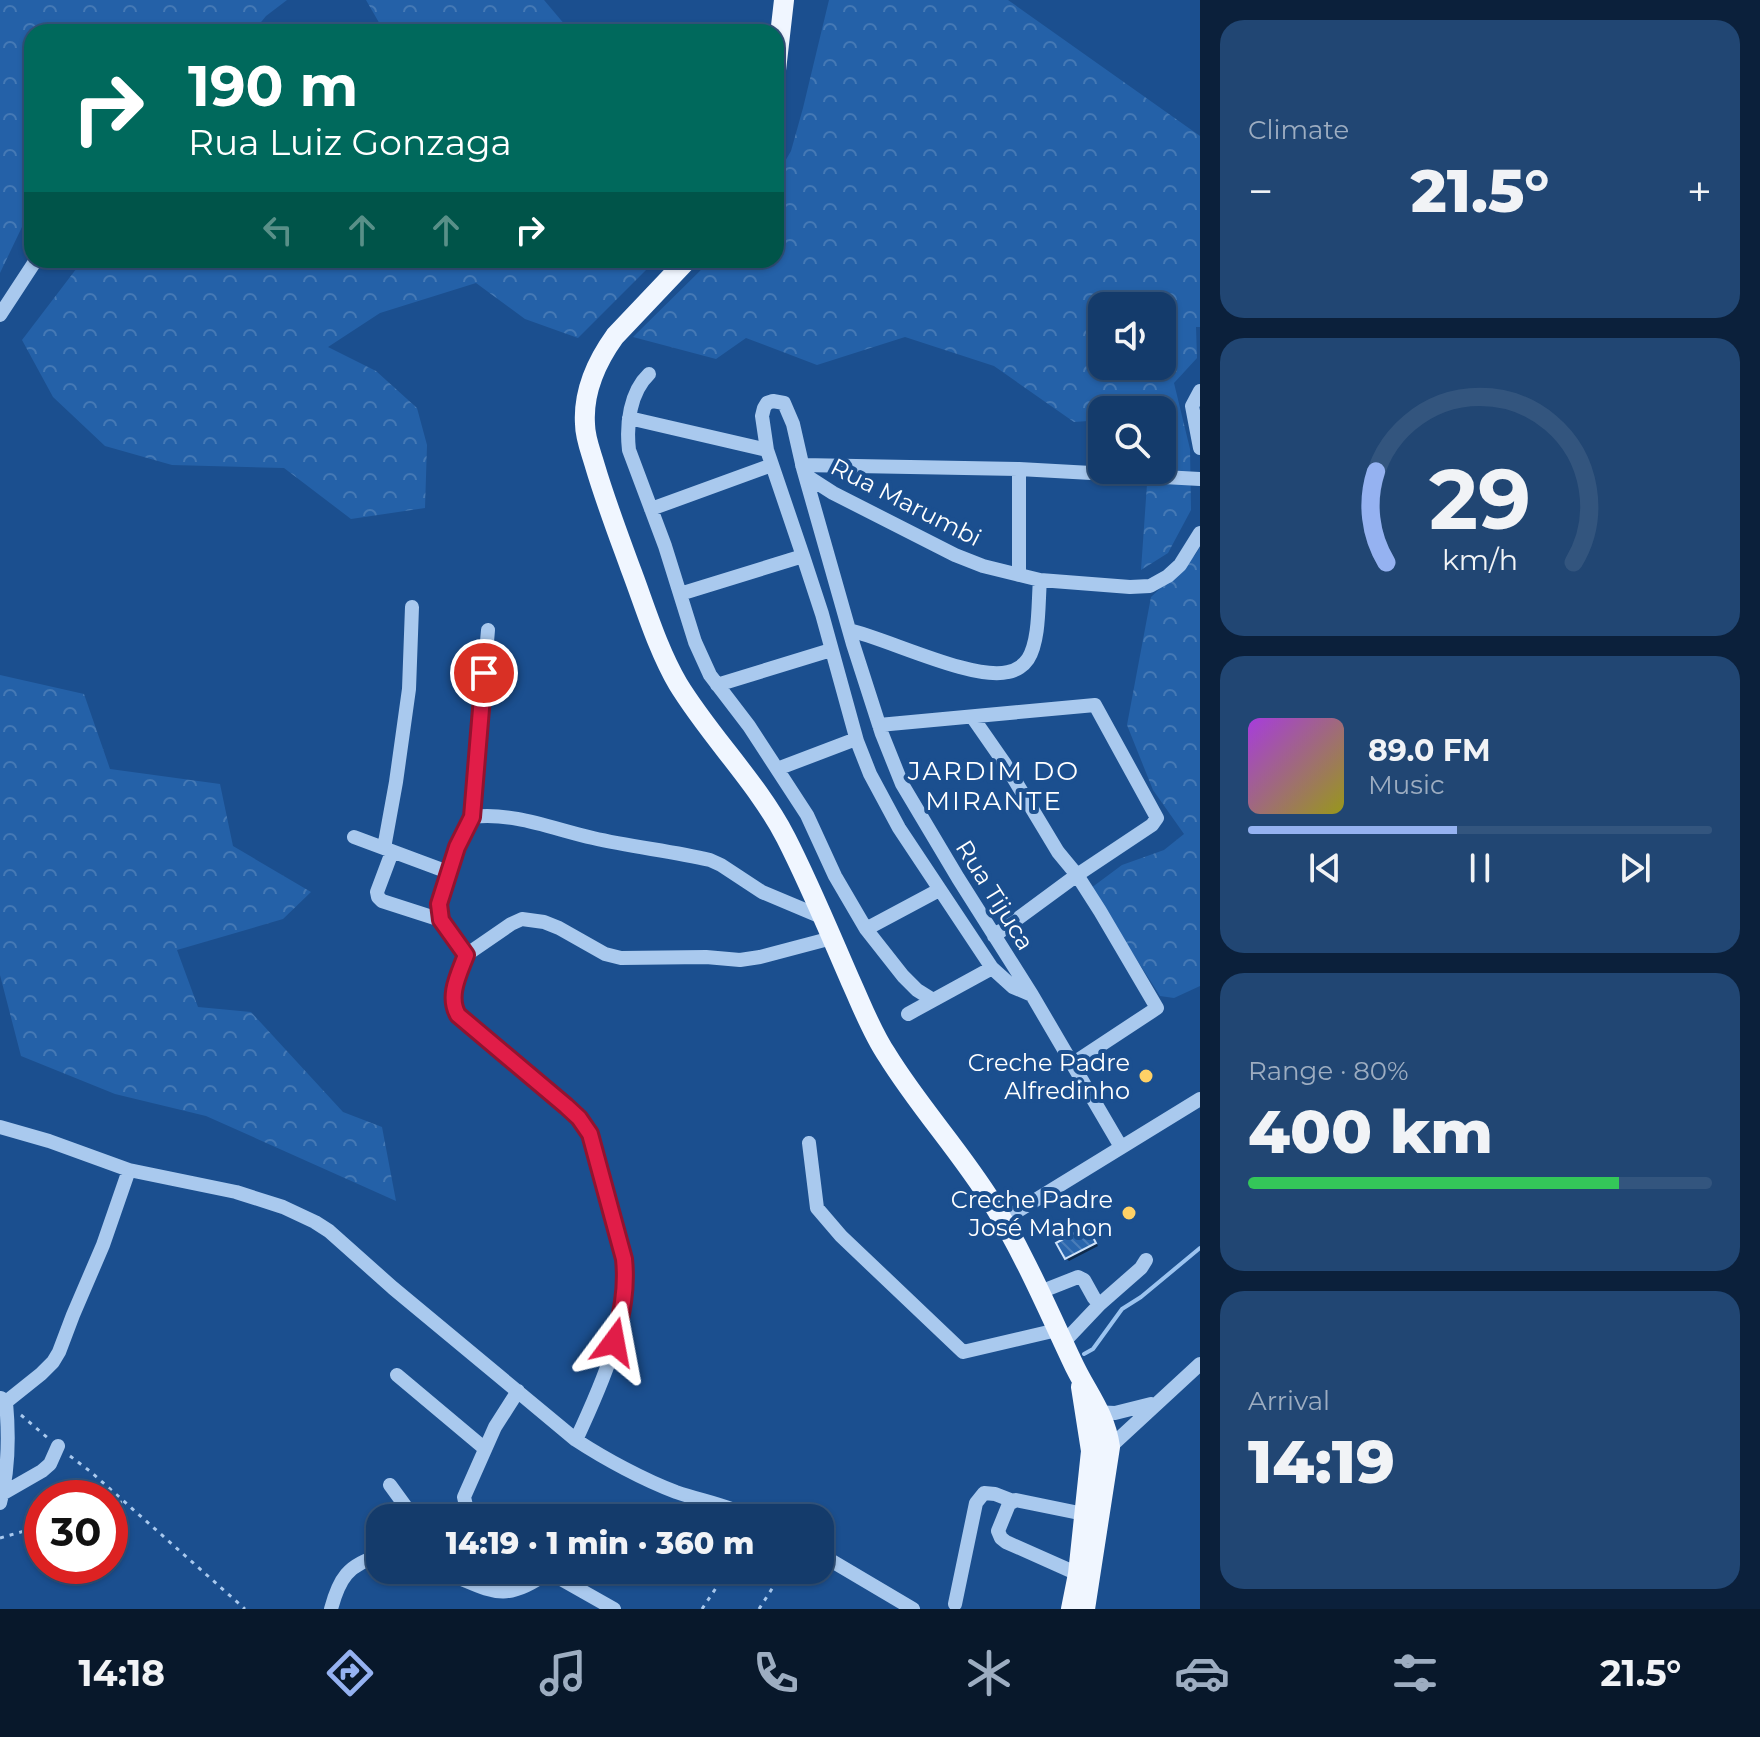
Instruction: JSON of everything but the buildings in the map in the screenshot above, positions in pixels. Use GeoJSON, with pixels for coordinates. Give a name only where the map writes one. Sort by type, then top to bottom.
{"type":"FeatureCollection","features":[{"type":"Feature","properties":{"kind":"main road"},"geometry":{"type":"LineString","coordinates":[[781,24],[784,0]]}},
{"type":"Feature","properties":{"kind":"main road"},"geometry":{"type":"LineString","coordinates":[[679,268],[606,347],[589,389],[585,409],[587,438],[603,492],[677,682],[771,811],[885,1053],[1003,1220],[1040,1292],[1093,1412],[1108,1434],[1100,1449],[1084,1514],[1071,1609]]}},
{"type":"Feature","properties":{"kind":"main road"},"geometry":{"type":"LineString","coordinates":[[1085,1609],[1100,1449]]}},
{"type":"Feature","properties":{"kind":"street"},"geometry":{"type":"LineString","coordinates":[[0,315],[31,268]]}},
{"type":"Feature","properties":{"kind":"street"},"geometry":{"type":"LineString","coordinates":[[649,374],[636,391],[629,418],[629,450],[702,660],[807,815],[835,876],[866,929],[903,976],[933,1000]]}},
{"type":"Feature","properties":{"kind":"street"},"geometry":{"type":"LineString","coordinates":[[1200,391],[1192,406],[1200,448]]}},
{"type":"Feature","properties":{"kind":"street","name":"Rua Tijuca"},"geometry":{"type":"LineString","coordinates":[[770,457],[762,416],[767,403],[779,400],[784,403],[793,424],[849,630],[879,725],[902,784],[1121,1147]]}},
{"type":"Feature","properties":{"kind":"street"},"geometry":{"type":"LineString","coordinates":[[629,418],[770,457]]}},
{"type":"Feature","properties":{"kind":"street"},"geometry":{"type":"LineString","coordinates":[[651,509],[770,457]]}},
{"type":"Feature","properties":{"kind":"street"},"geometry":{"type":"LineString","coordinates":[[770,457],[803,556],[856,739],[870,774],[885,804],[939,890],[992,968],[1013,987],[1032,995]]}},
{"type":"Feature","properties":{"kind":"street"},"geometry":{"type":"LineString","coordinates":[[1019,469],[1019,575]]}},
{"type":"Feature","properties":{"kind":"street"},"geometry":{"type":"LineString","coordinates":[[804,470],[1019,469],[1200,479]]}},
{"type":"Feature","properties":{"kind":"street","name":"Rua Marumbi"},"geometry":{"type":"LineString","coordinates":[[804,470],[833,493],[955,555],[983,566],[1040,580],[1150,586],[1180,565],[1200,533]]}},
{"type":"Feature","properties":{"kind":"street"},"geometry":{"type":"LineString","coordinates":[[680,594],[803,556]]}},
{"type":"Feature","properties":{"kind":"street"},"geometry":{"type":"LineString","coordinates":[[849,630],[969,670],[1009,672],[1020,667],[1028,658],[1034,642],[1040,580]]}},
{"type":"Feature","properties":{"kind":"street"},"geometry":{"type":"LineString","coordinates":[[412,607],[409,689],[388,850],[377,892],[382,901],[441,920]]}},
{"type":"Feature","properties":{"kind":"street"},"geometry":{"type":"LineString","coordinates":[[466,955],[441,920],[439,904],[457,847],[472,817],[488,630]]}},
{"type":"Feature","properties":{"kind":"street"},"geometry":{"type":"LineString","coordinates":[[717,685],[831,650]]}},
{"type":"Feature","properties":{"kind":"street"},"geometry":{"type":"LineString","coordinates":[[879,725],[1095,705],[1157,818],[1152,825],[994,936]]}},
{"type":"Feature","properties":{"kind":"street"},"geometry":{"type":"LineString","coordinates":[[973,718],[1058,852],[1100,911],[1157,1008],[1072,1064]]}},
{"type":"Feature","properties":{"kind":"street"},"geometry":{"type":"LineString","coordinates":[[777,769],[856,739]]}},
{"type":"Feature","properties":{"kind":"street"},"geometry":{"type":"LineString","coordinates":[[472,817],[509,817],[592,838],[710,860],[828,928]]}},
{"type":"Feature","properties":{"kind":"street"},"geometry":{"type":"LineString","coordinates":[[354,837],[448,872]]}},
{"type":"Feature","properties":{"kind":"street"},"geometry":{"type":"LineString","coordinates":[[866,929],[939,890]]}},
{"type":"Feature","properties":{"kind":"street"},"geometry":{"type":"LineString","coordinates":[[576,1440],[598,1392],[619,1324],[626,1277],[624,1259],[590,1134],[579,1118],[458,1015],[454,1008],[455,985],[466,955],[522,919],[544,922],[605,954],[621,958],[706,957],[740,960],[760,957],[828,928]]}},
{"type":"Feature","properties":{"kind":"street"},"geometry":{"type":"LineString","coordinates":[[908,1014],[992,968]]}},
{"type":"Feature","properties":{"kind":"street"},"geometry":{"type":"LineString","coordinates":[[1003,1220],[1200,1099]]}},
{"type":"Feature","properties":{"kind":"street"},"geometry":{"type":"LineString","coordinates":[[0,1127],[129,1170],[236,1192],[283,1207],[315,1222],[576,1440],[599,1455],[675,1492],[717,1504]]}},
{"type":"Feature","properties":{"kind":"street"},"geometry":{"type":"LineString","coordinates":[[809,1143],[817,1208],[841,1236],[963,1352],[1060,1337],[1141,1268],[1146,1260]]}},
{"type":"Feature","properties":{"kind":"street"},"geometry":{"type":"LineString","coordinates":[[1,1498],[8,1448],[3,1399],[41,1374],[59,1352],[103,1245],[129,1170]]}},
{"type":"Feature","properties":{"kind":"street"},"geometry":{"type":"LineString","coordinates":[[1040,1292],[1080,1278],[1094,1298]]}},
{"type":"Feature","properties":{"kind":"street"},"geometry":{"type":"LineString","coordinates":[[1100,1449],[1200,1364]]}},
{"type":"Feature","properties":{"kind":"street"},"geometry":{"type":"LineString","coordinates":[[397,1375],[484,1448]]}},
{"type":"Feature","properties":{"kind":"street"},"geometry":{"type":"LineString","coordinates":[[466,1504],[464,1497],[484,1448],[518,1391]]}},
{"type":"Feature","properties":{"kind":"street"},"geometry":{"type":"LineString","coordinates":[[1093,1412],[1115,1413],[1159,1401]]}},
{"type":"Feature","properties":{"kind":"street"},"geometry":{"type":"LineString","coordinates":[[1,1498],[50,1464],[58,1446]]}},
{"type":"Feature","properties":{"kind":"street"},"geometry":{"type":"LineString","coordinates":[[390,1485],[404,1504]]}},
{"type":"Feature","properties":{"kind":"street"},"geometry":{"type":"LineString","coordinates":[[955,1604],[976,1503],[984,1493],[1013,1501]]}},
{"type":"Feature","properties":{"kind":"street"},"geometry":{"type":"LineString","coordinates":[[1078,1574],[1006,1542],[998,1531],[1009,1504],[1019,1499],[1084,1514]]}},
{"type":"Feature","properties":{"kind":"street"},"geometry":{"type":"LineString","coordinates":[[331,1609],[341,1579],[366,1561]]}},
{"type":"Feature","properties":{"kind":"street"},"geometry":{"type":"LineString","coordinates":[[834,1562],[913,1609]]}},
{"type":"Feature","properties":{"kind":"street"},"geometry":{"type":"LineString","coordinates":[[472,1584],[501,1593],[532,1584]]}},
{"type":"Feature","properties":{"kind":"street"},"geometry":{"type":"LineString","coordinates":[[570,1584],[614,1609]]}},
{"type":"Feature","properties":{"kind":"path"},"geometry":{"type":"LineString","coordinates":[[3,1399],[100,1480]]}},
{"type":"Feature","properties":{"kind":"path"},"geometry":{"type":"LineString","coordinates":[[128,1505],[245,1609]]}},
{"type":"Feature","properties":{"kind":"path"},"geometry":{"type":"LineString","coordinates":[[0,1538],[24,1531]]}},
{"type":"Feature","properties":{"kind":"path"},"geometry":{"type":"LineString","coordinates":[[702,1609],[719,1584]]}},
{"type":"Feature","properties":{"kind":"path"},"geometry":{"type":"LineString","coordinates":[[759,1609],[775,1584]]}},
{"type":"Feature","properties":{"kind":"green space"},"geometry":{"type":"Polygon","coordinates":[[[0,0],[287,0],[260,24],[24,24],[24,223],[0,273],[0,0]]]}},
{"type":"Feature","properties":{"kind":"green space"},"geometry":{"type":"Polygon","coordinates":[[[366,0],[544,0],[564,24],[380,24],[366,0]]]}},
{"type":"Feature","properties":{"kind":"green space"},"geometry":{"type":"Polygon","coordinates":[[[829,0],[1008,0],[1200,136],[1200,327],[1196,327],[1197,358],[1174,383],[1190,449],[1191,510],[1168,553],[1141,570],[1147,484],[1176,484],[1176,396],[1088,396],[1088,421],[1074,422],[994,366],[905,337],[817,365],[746,338],[716,359],[633,337],[703,268],[784,268],[784,163],[791,151],[803,108],[829,0]]]}},
{"type":"Feature","properties":{"kind":"green space"},"geometry":{"type":"Polygon","coordinates":[[[77,268],[648,268],[578,338],[525,319],[476,283],[380,313],[328,347],[376,371],[417,408],[427,445],[425,508],[351,519],[284,468],[172,465],[105,446],[53,397],[22,340],[77,268]]]}},
{"type":"Feature","properties":{"kind":"green space"},"geometry":{"type":"Polygon","coordinates":[[[1200,547],[1200,986],[1174,998],[1160,996],[1091,888],[1122,865],[1164,850],[1184,834],[1153,790],[1127,725],[1151,597],[1200,547]]]}},
{"type":"Feature","properties":{"kind":"green space"},"geometry":{"type":"Polygon","coordinates":[[[0,675],[84,694],[110,769],[220,784],[233,846],[311,892],[283,919],[177,950],[198,1007],[251,1012],[343,1112],[382,1127],[396,1201],[206,1116],[115,1094],[21,1056],[0,975],[0,675]]]}},
{"type":"Feature","properties":{"kind":"waterway"},"geometry":{"type":"LineString","coordinates":[[1084,1354],[1093,1349],[1122,1309],[1200,1248]]}},
{"type":"Feature","properties":{"kind":"place","name":"Creche Padre Alfredinho"},"geometry":{"type":"Point","coordinates":[1146,1076]}},
{"type":"Feature","properties":{"kind":"place","name":"Creche Padre José Mahon"},"geometry":{"type":"Point","coordinates":[1129,1213]}},
{"type":"Feature","properties":{"kind":"district","name":"JARDIM DO MIRANTE"},"geometry":{"type":"Point","coordinates":[994,786]}},
{"type":"Feature","properties":{"kind":"route"},"geometry":{"type":"LineString","coordinates":[[484,673],[472,817],[457,847],[439,904],[441,920],[466,955],[455,985],[454,1008],[458,1015],[579,1118],[590,1134],[624,1259],[624,1299],[614,1342]]}}]}
